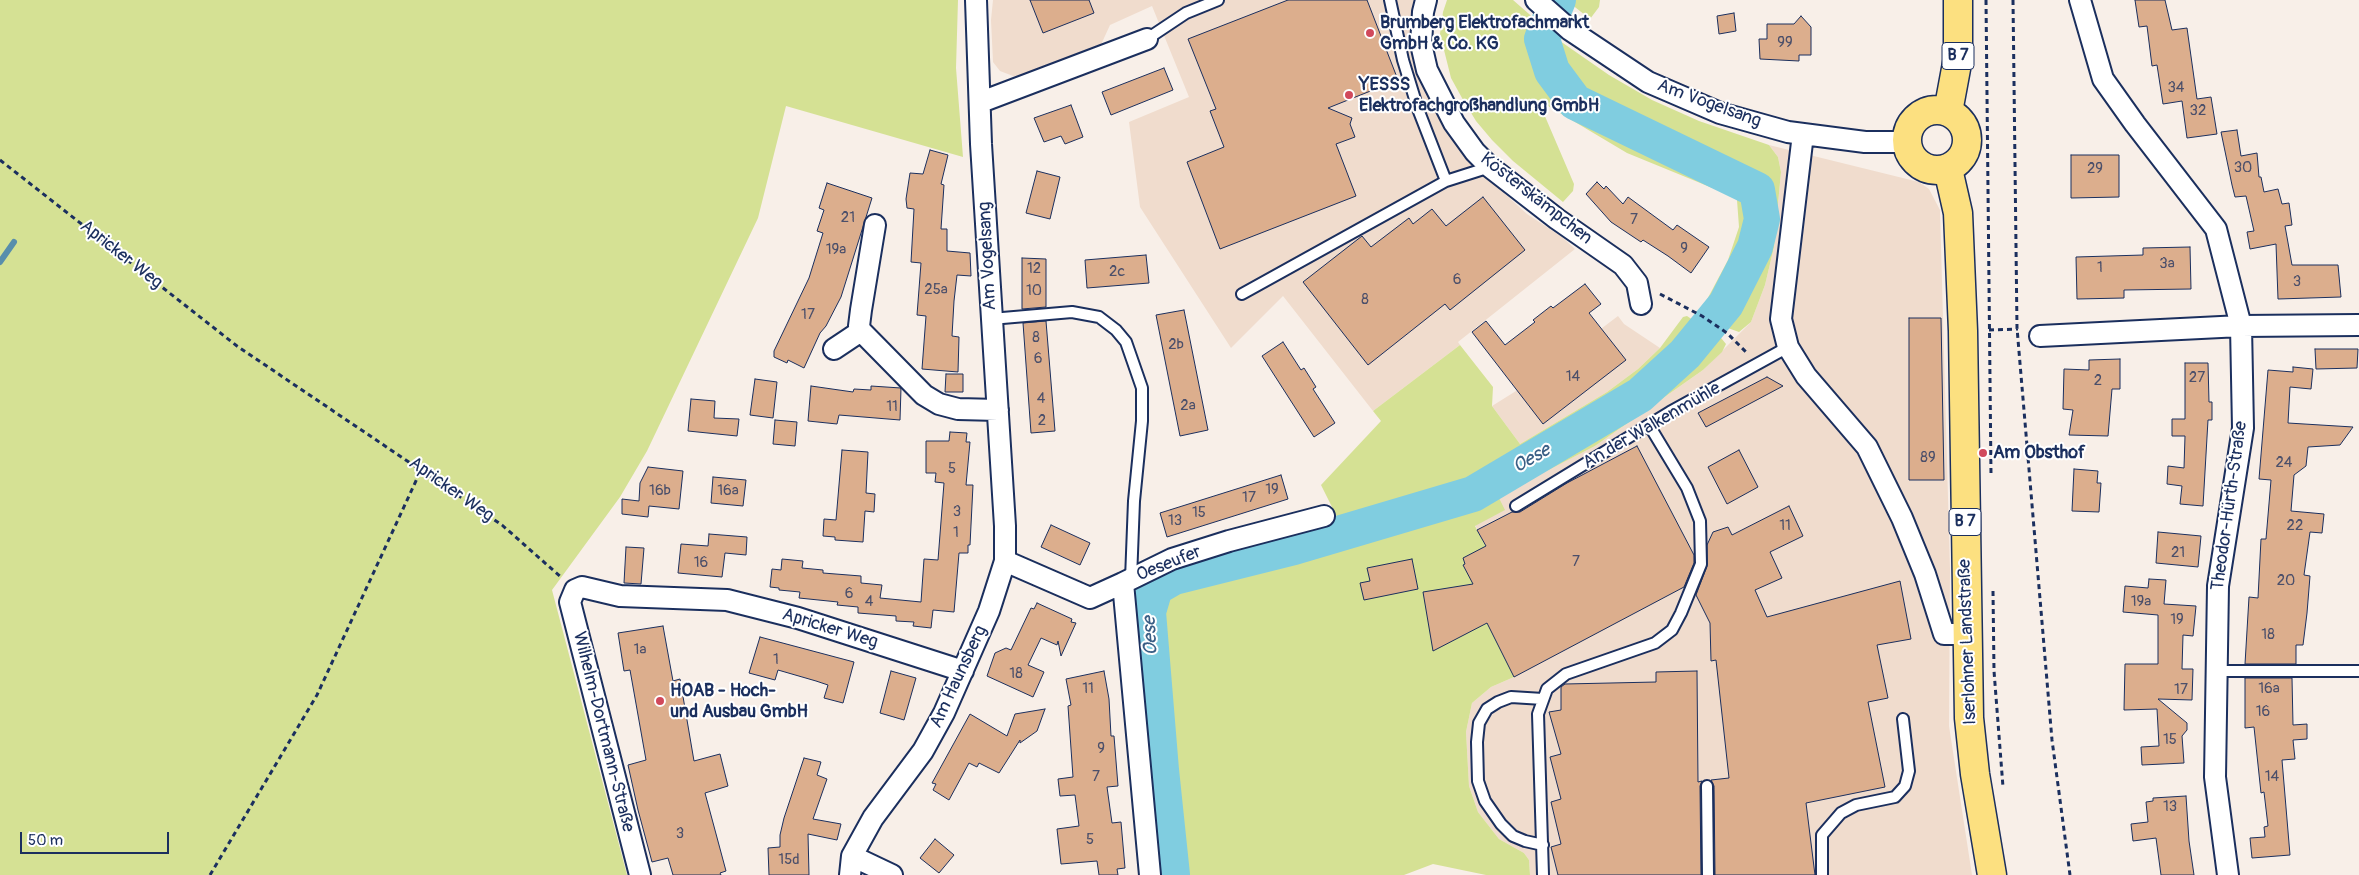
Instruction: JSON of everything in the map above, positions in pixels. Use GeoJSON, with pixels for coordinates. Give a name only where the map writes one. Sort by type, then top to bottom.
{"type":"FeatureCollection","features":[{"type":"Feature","properties":{"kind":"main road","name":"B 7"},"geometry":{"type":"LineString","coordinates":[[1948,112],[1958,58],[1958,0]]}},
{"type":"Feature","properties":{"kind":"main road"},"geometry":{"type":"LineString","coordinates":[[1932,110],[1948,112],[1960,120],[1966,129],[1968,140],[1962,158],[1948,168],[1936,171],[1918,164],[1911,157],[1907,142],[1909,128],[1922,113],[1932,110]]}},
{"type":"Feature","properties":{"kind":"main road","name":"Iserlohner Landstraße"},"geometry":{"type":"LineString","coordinates":[[1948,168],[1958,213],[1976,330],[1967,634],[1969,718],[1975,774],[1992,875]]}},
{"type":"Feature","properties":{"kind":"street","name":"Am Vogelsang"},"geometry":{"type":"LineString","coordinates":[[976,0],[991,319],[1005,526],[1005,562]]}},
{"type":"Feature","properties":{"kind":"street","name":"Kösterskämpchen"},"geometry":{"type":"LineString","coordinates":[[1426,0],[1423,12],[1421,44],[1427,70],[1454,123],[1475,152],[1490,167],[1557,219],[1623,265],[1637,283],[1641,304]]}},
{"type":"Feature","properties":{"kind":"street","name":"Am Vogelsang"},"geometry":{"type":"LineString","coordinates":[[1536,0],[1570,30],[1648,82],[1720,113],[1788,132],[1865,142],[1907,142]]}},
{"type":"Feature","properties":{"kind":"street","name":"Theodor-Hürth-Straße"},"geometry":{"type":"LineString","coordinates":[[2080,0],[2104,78],[2135,124],[2216,229],[2241,326],[2243,428],[2218,586],[2215,777],[2228,875]]}},
{"type":"Feature","properties":{"kind":"street"},"geometry":{"type":"LineString","coordinates":[[981,102],[1147,39]]}},
{"type":"Feature","properties":{"kind":"street"},"geometry":{"type":"LineString","coordinates":[[1802,134],[1781,319],[1788,348],[1806,376],[1867,447],[1902,518],[1925,574],[1944,634],[1967,634]]}},
{"type":"Feature","properties":{"kind":"street"},"geometry":{"type":"LineString","coordinates":[[875,225],[861,310],[859,326],[861,331],[924,395],[939,404],[958,409],[998,410]]}},
{"type":"Feature","properties":{"kind":"street"},"geometry":{"type":"LineString","coordinates":[[2040,336],[2241,326],[2359,325]]}},
{"type":"Feature","properties":{"kind":"street"},"geometry":{"type":"LineString","coordinates":[[834,349],[861,331]]}},
{"type":"Feature","properties":{"kind":"street","name":"Oeseufer"},"geometry":{"type":"LineString","coordinates":[[1150,875],[1127,581],[1172,559],[1229,541],[1324,516]]}},
{"type":"Feature","properties":{"kind":"street"},"geometry":{"type":"LineString","coordinates":[[1005,562],[1090,598],[1127,581]]}},
{"type":"Feature","properties":{"kind":"street","name":"Am Haunsberg"},"geometry":{"type":"LineString","coordinates":[[892,875],[851,865],[873,818],[923,751],[944,712],[988,612],[1005,562]]}},
{"type":"Feature","properties":{"kind":"street","name":"Apricker Weg"},"geometry":{"type":"LineString","coordinates":[[576,590],[582,587],[620,596],[727,600],[798,618],[963,671]]}},
{"type":"Feature","properties":{"kind":"street","name":"Wilhelm-Dortmann-Straße"},"geometry":{"type":"LineString","coordinates":[[576,590],[570,602],[640,875]]}},
{"type":"Feature","properties":{"kind":"lane"},"geometry":{"type":"LineString","coordinates":[[1147,39],[1186,13],[1218,0]]}},
{"type":"Feature","properties":{"kind":"lane"},"geometry":{"type":"LineString","coordinates":[[1390,0],[1418,109],[1446,181]]}},
{"type":"Feature","properties":{"kind":"lane"},"geometry":{"type":"LineString","coordinates":[[1242,294],[1446,181],[1490,167]]}},
{"type":"Feature","properties":{"kind":"lane"},"geometry":{"type":"LineString","coordinates":[[991,319],[1072,312],[1099,317],[1116,330],[1126,342],[1142,388],[1142,421],[1127,581]]}},
{"type":"Feature","properties":{"kind":"lane","name":"An der Walkenmühle"},"geometry":{"type":"LineString","coordinates":[[1516,506],[1649,425],[1788,348]]}},
{"type":"Feature","properties":{"kind":"lane"},"geometry":{"type":"LineString","coordinates":[[1543,875],[1538,714],[1547,689],[1566,674],[1654,643],[1672,630],[1682,612],[1701,564],[1700,522],[1687,488],[1649,425]]}},
{"type":"Feature","properties":{"kind":"lane"},"geometry":{"type":"LineString","coordinates":[[2216,671],[2359,671]]}},
{"type":"Feature","properties":{"kind":"lane"},"geometry":{"type":"LineString","coordinates":[[1543,699],[1511,697],[1498,702],[1488,709],[1479,723],[1477,742],[1478,781],[1485,801],[1501,824],[1513,836],[1543,845]]}},
{"type":"Feature","properties":{"kind":"lane"},"geometry":{"type":"LineString","coordinates":[[1822,875],[1822,835],[1841,813],[1856,805],[1895,797],[1905,786],[1909,771],[1904,719]]}},
{"type":"Feature","properties":{"kind":"lane"},"geometry":{"type":"LineString","coordinates":[[1707,786],[1708,875]]}},
{"type":"Feature","properties":{"kind":"path"},"geometry":{"type":"LineString","coordinates":[[1986,0],[1976,330],[1991,482]]}},
{"type":"Feature","properties":{"kind":"path"},"geometry":{"type":"LineString","coordinates":[[2013,0],[2017,328],[2052,740],[2070,875]]}},
{"type":"Feature","properties":{"kind":"path","name":"Apricker Weg"},"geometry":{"type":"LineString","coordinates":[[0,160],[237,346],[502,526],[576,590]]}},
{"type":"Feature","properties":{"kind":"path"},"geometry":{"type":"LineString","coordinates":[[1637,283],[1702,316],[1727,333],[1759,364]]}},
{"type":"Feature","properties":{"kind":"path"},"geometry":{"type":"LineString","coordinates":[[1976,330],[2017,328],[2040,336]]}},
{"type":"Feature","properties":{"kind":"path"},"geometry":{"type":"LineString","coordinates":[[210,875],[317,695],[421,470]]}},
{"type":"Feature","properties":{"kind":"path"},"geometry":{"type":"LineString","coordinates":[[1993,586],[1994,671],[2004,796]]}},
{"type":"Feature","properties":{"kind":"shaded area"},"geometry":{"type":"Polygon","coordinates":[[[993,0],[1416,0],[1412,17],[1412,42],[1416,65],[1442,122],[1459,147],[1483,174],[1527,214],[1562,237],[1575,249],[1458,342],[1460,345],[1373,411],[1283,296],[1231,348],[1140,207],[1129,122],[1189,97],[1152,6],[1110,25],[1099,49],[1024,77],[1013,76],[1000,71],[993,62],[991,20],[993,0]]]}},
{"type":"Feature","properties":{"kind":"shaded area"},"geometry":{"type":"Polygon","coordinates":[[[1769,145],[1919,182],[1929,189],[1940,210],[1950,569],[1949,726],[1972,875],[1530,875],[1529,860],[1524,853],[1499,839],[1478,812],[1469,786],[1466,732],[1472,703],[1491,687],[1514,677],[1517,607],[1475,525],[1504,510],[1497,496],[1595,446],[1703,370],[1751,322],[1765,285],[1774,247],[1781,172],[1778,157],[1769,145]]]}},
{"type":"Feature","properties":{"kind":"shaded area"},"geometry":{"type":"Polygon","coordinates":[[[1618,316],[1624,324],[1660,348],[1638,369],[1607,392],[1520,444],[1492,406],[1532,381],[1618,316]]]}},
{"type":"Feature","properties":{"kind":"green space"},"geometry":{"type":"Polygon","coordinates":[[[0,0],[958,0],[956,68],[963,157],[786,106],[758,218],[647,451],[620,497],[552,590],[627,875],[0,875],[0,0]]]}},
{"type":"Feature","properties":{"kind":"green space"},"geometry":{"type":"Polygon","coordinates":[[[1447,0],[1513,0],[1560,41],[1609,75],[1652,100],[1699,121],[1769,145],[1778,157],[1781,172],[1774,247],[1765,285],[1751,322],[1739,332],[1725,327],[1702,309],[1728,260],[1739,227],[1737,200],[1732,196],[1627,153],[1538,100],[1574,184],[1573,191],[1563,202],[1513,161],[1492,140],[1476,121],[1462,98],[1451,78],[1440,34],[1447,0]]]}},
{"type":"Feature","properties":{"kind":"green space"},"geometry":{"type":"Polygon","coordinates":[[[1566,0],[1600,0],[1599,7],[1590,19],[1566,0]]]}},
{"type":"Feature","properties":{"kind":"green space"},"geometry":{"type":"Polygon","coordinates":[[[1687,316],[1696,322],[1668,358],[1617,398],[1559,433],[1479,477],[1405,503],[1339,521],[1321,485],[1381,421],[1373,411],[1460,345],[1493,387],[1492,406],[1520,444],[1607,392],[1638,369],[1660,348],[1683,317],[1687,316]]]}},
{"type":"Feature","properties":{"kind":"green space"},"geometry":{"type":"Polygon","coordinates":[[[1717,333],[1726,344],[1722,352],[1703,370],[1595,446],[1498,496],[1505,510],[1475,526],[1518,607],[1514,677],[1491,687],[1472,703],[1466,732],[1469,786],[1478,812],[1499,839],[1524,853],[1529,860],[1530,875],[1486,875],[1433,864],[1404,875],[1187,875],[1162,608],[1162,602],[1165,597],[1218,572],[1328,548],[1422,522],[1489,495],[1577,448],[1652,400],[1679,376],[1717,333]]]}},
{"type":"Feature","properties":{"kind":"building"},"geometry":{"type":"Polygon","coordinates":[[[1030,0],[1089,0],[1094,13],[1043,33],[1030,0]]]}},
{"type":"Feature","properties":{"kind":"building"},"geometry":{"type":"Polygon","coordinates":[[[1288,0],[1367,0],[1398,80],[1328,108],[1352,118],[1350,124],[1355,137],[1336,144],[1356,196],[1220,249],[1187,162],[1224,147],[1210,111],[1216,109],[1188,39],[1288,0]]]}},
{"type":"Feature","properties":{"kind":"building"},"geometry":{"type":"Polygon","coordinates":[[[2135,0],[2165,0],[2172,30],[2187,28],[2197,99],[2211,97],[2217,134],[2187,138],[2182,101],[2163,104],[2157,65],[2152,66],[2147,26],[2139,27],[2135,0]]]}},
{"type":"Feature","properties":{"kind":"building"},"geometry":{"type":"Polygon","coordinates":[[[1734,13],[1736,31],[1719,34],[1717,16],[1734,13]]]}},
{"type":"Feature","properties":{"kind":"building"},"geometry":{"type":"Polygon","coordinates":[[[1801,16],[1811,27],[1811,55],[1799,55],[1799,61],[1760,59],[1759,39],[1767,39],[1767,24],[1794,24],[1801,16]]]}},
{"type":"Feature","properties":{"kind":"building"},"geometry":{"type":"Polygon","coordinates":[[[1164,68],[1173,90],[1111,115],[1102,92],[1164,68]]]}},
{"type":"Feature","properties":{"kind":"building"},"geometry":{"type":"Polygon","coordinates":[[[1071,105],[1083,137],[1065,144],[1061,136],[1044,142],[1034,118],[1071,105]]]}},
{"type":"Feature","properties":{"kind":"building"},"geometry":{"type":"Polygon","coordinates":[[[2237,130],[2241,156],[2257,153],[2259,177],[2261,177],[2264,192],[2278,189],[2282,204],[2289,203],[2292,225],[2285,226],[2292,265],[2338,265],[2341,297],[2278,299],[2276,244],[2250,249],[2247,232],[2254,231],[2246,196],[2235,197],[2232,185],[2221,132],[2237,130]]]}},
{"type":"Feature","properties":{"kind":"building"},"geometry":{"type":"Polygon","coordinates":[[[930,150],[948,155],[941,184],[944,185],[941,229],[947,229],[947,251],[970,253],[971,276],[957,275],[954,301],[952,336],[959,337],[958,372],[922,369],[926,316],[917,315],[921,263],[911,262],[914,209],[907,208],[906,199],[910,173],[923,174],[930,150]]]}},
{"type":"Feature","properties":{"kind":"building"},"geometry":{"type":"Polygon","coordinates":[[[2071,155],[2119,155],[2119,197],[2071,198],[2071,155]]]}},
{"type":"Feature","properties":{"kind":"building"},"geometry":{"type":"Polygon","coordinates":[[[1037,171],[1060,177],[1050,219],[1026,213],[1037,171]]]}},
{"type":"Feature","properties":{"kind":"building"},"geometry":{"type":"Polygon","coordinates":[[[1597,182],[1604,189],[1606,186],[1623,204],[1628,197],[1673,230],[1677,225],[1709,247],[1691,273],[1643,240],[1641,242],[1611,222],[1586,194],[1597,182]]]}},
{"type":"Feature","properties":{"kind":"building"},"geometry":{"type":"Polygon","coordinates":[[[827,183],[872,198],[841,297],[826,326],[820,333],[804,368],[788,360],[787,363],[774,357],[774,351],[809,278],[823,233],[817,231],[824,210],[819,208],[827,183]]]}},
{"type":"Feature","properties":{"kind":"building"},"geometry":{"type":"Polygon","coordinates":[[[1483,197],[1525,250],[1450,310],[1445,304],[1368,365],[1303,282],[1362,236],[1371,247],[1409,218],[1413,224],[1432,209],[1446,226],[1483,197]]]}},
{"type":"Feature","properties":{"kind":"building"},"geometry":{"type":"Polygon","coordinates":[[[2190,247],[2191,289],[2124,290],[2124,298],[2077,299],[2076,257],[2143,255],[2143,248],[2190,247]]]}},
{"type":"Feature","properties":{"kind":"building"},"geometry":{"type":"Polygon","coordinates":[[[1146,255],[1149,283],[1087,288],[1085,260],[1146,255]]]}},
{"type":"Feature","properties":{"kind":"building"},"geometry":{"type":"Polygon","coordinates":[[[1022,258],[1046,259],[1046,307],[1022,309],[1022,258]]]}},
{"type":"Feature","properties":{"kind":"building"},"geometry":{"type":"Polygon","coordinates":[[[1585,284],[1601,304],[1589,313],[1626,360],[1543,424],[1472,332],[1486,321],[1505,345],[1535,322],[1533,320],[1551,306],[1553,308],[1585,284]]]}},
{"type":"Feature","properties":{"kind":"building"},"geometry":{"type":"Polygon","coordinates":[[[1184,310],[1208,430],[1180,436],[1156,315],[1184,310]]]}},
{"type":"Feature","properties":{"kind":"building"},"geometry":{"type":"Polygon","coordinates":[[[1909,318],[1941,318],[1944,480],[1909,480],[1909,318]]]}},
{"type":"Feature","properties":{"kind":"building"},"geometry":{"type":"Polygon","coordinates":[[[1046,321],[1055,431],[1031,433],[1023,323],[1046,321]]]}},
{"type":"Feature","properties":{"kind":"building"},"geometry":{"type":"Polygon","coordinates":[[[1283,342],[1301,370],[1304,368],[1316,387],[1313,389],[1335,423],[1314,437],[1262,356],[1283,342]]]}},
{"type":"Feature","properties":{"kind":"building"},"geometry":{"type":"Polygon","coordinates":[[[2315,349],[2358,349],[2357,368],[2316,369],[2315,349]]]}},
{"type":"Feature","properties":{"kind":"building"},"geometry":{"type":"Polygon","coordinates":[[[2120,359],[2120,389],[2112,389],[2108,436],[2069,435],[2073,410],[2063,409],[2064,369],[2089,370],[2089,360],[2120,359]]]}},
{"type":"Feature","properties":{"kind":"building"},"geometry":{"type":"Polygon","coordinates":[[[2185,363],[2208,363],[2209,402],[2212,402],[2212,420],[2208,420],[2203,506],[2180,504],[2182,486],[2167,484],[2168,466],[2184,468],[2185,436],[2172,436],[2172,419],[2185,419],[2185,363]]]}},
{"type":"Feature","properties":{"kind":"building"},"geometry":{"type":"Polygon","coordinates":[[[2293,367],[2313,369],[2311,389],[2290,387],[2288,423],[2353,427],[2340,445],[2308,447],[2306,466],[2294,475],[2291,511],[2324,514],[2322,533],[2310,532],[2304,575],[2310,576],[2307,613],[2303,645],[2296,645],[2296,664],[2245,664],[2249,597],[2258,598],[2261,539],[2266,539],[2271,480],[2259,479],[2268,370],[2293,372],[2293,367]]]}},
{"type":"Feature","properties":{"kind":"building"},"geometry":{"type":"Polygon","coordinates":[[[946,374],[963,374],[963,392],[945,392],[946,374]]]}},
{"type":"Feature","properties":{"kind":"building"},"geometry":{"type":"Polygon","coordinates":[[[1767,377],[1783,386],[1706,427],[1698,413],[1767,377]]]}},
{"type":"Feature","properties":{"kind":"building"},"geometry":{"type":"Polygon","coordinates":[[[755,379],[777,382],[773,418],[750,415],[755,379]]]}},
{"type":"Feature","properties":{"kind":"building"},"geometry":{"type":"Polygon","coordinates":[[[811,386],[853,392],[854,389],[871,390],[871,386],[901,388],[900,420],[839,415],[837,424],[808,421],[811,386]]]}},
{"type":"Feature","properties":{"kind":"building"},"geometry":{"type":"Polygon","coordinates":[[[691,399],[715,401],[714,418],[739,419],[737,436],[688,431],[691,399]]]}},
{"type":"Feature","properties":{"kind":"building"},"geometry":{"type":"Polygon","coordinates":[[[775,420],[797,422],[795,446],[773,444],[775,420]]]}},
{"type":"Feature","properties":{"kind":"building"},"geometry":{"type":"Polygon","coordinates":[[[950,432],[967,433],[966,442],[970,442],[966,485],[973,485],[970,545],[968,545],[968,553],[959,553],[954,612],[933,610],[931,628],[913,626],[914,622],[896,621],[896,616],[858,613],[858,607],[837,605],[838,602],[799,598],[800,592],[770,587],[772,569],[781,570],[782,559],[803,561],[802,568],[823,570],[823,573],[861,576],[861,583],[882,585],[880,598],[921,602],[924,559],[938,560],[944,483],[935,482],[936,473],[926,473],[926,441],[949,441],[950,432]]]}},
{"type":"Feature","properties":{"kind":"building"},"geometry":{"type":"Polygon","coordinates":[[[1637,446],[1694,555],[1694,563],[1684,587],[1514,677],[1487,623],[1433,651],[1423,592],[1473,584],[1463,565],[1465,564],[1463,558],[1486,546],[1477,530],[1512,512],[1520,512],[1567,483],[1637,446]]]}},
{"type":"Feature","properties":{"kind":"building"},"geometry":{"type":"Polygon","coordinates":[[[842,450],[868,452],[866,493],[875,494],[874,512],[865,511],[863,542],[835,540],[835,537],[823,536],[824,519],[836,520],[842,450]]]}},
{"type":"Feature","properties":{"kind":"building"},"geometry":{"type":"Polygon","coordinates":[[[1739,450],[1758,487],[1727,504],[1708,467],[1739,450]]]}},
{"type":"Feature","properties":{"kind":"building"},"geometry":{"type":"Polygon","coordinates":[[[648,467],[683,471],[679,509],[649,506],[648,517],[622,514],[622,499],[639,501],[640,483],[648,467]]]}},
{"type":"Feature","properties":{"kind":"building"},"geometry":{"type":"Polygon","coordinates":[[[2074,469],[2098,471],[2097,483],[2101,483],[2099,512],[2072,511],[2074,469]]]}},
{"type":"Feature","properties":{"kind":"building"},"geometry":{"type":"Polygon","coordinates":[[[1281,475],[1288,499],[1167,537],[1160,513],[1281,475]]]}},
{"type":"Feature","properties":{"kind":"building"},"geometry":{"type":"Polygon","coordinates":[[[713,477],[746,480],[743,506],[711,503],[713,477]]]}},
{"type":"Feature","properties":{"kind":"building"},"geometry":{"type":"Polygon","coordinates":[[[1789,506],[1803,536],[1770,552],[1782,578],[1755,590],[1767,617],[1900,581],[1911,639],[1877,645],[1888,698],[1868,702],[1885,787],[1806,803],[1815,875],[1715,875],[1714,786],[1711,780],[1729,778],[1716,660],[1711,661],[1710,623],[1696,595],[1707,566],[1707,545],[1713,532],[1728,527],[1732,535],[1789,506]]]}},
{"type":"Feature","properties":{"kind":"building"},"geometry":{"type":"Polygon","coordinates":[[[1051,525],[1090,543],[1080,565],[1041,547],[1051,525]]]}},
{"type":"Feature","properties":{"kind":"building"},"geometry":{"type":"Polygon","coordinates":[[[2158,532],[2201,536],[2198,567],[2156,563],[2158,532]]]}},
{"type":"Feature","properties":{"kind":"building"},"geometry":{"type":"Polygon","coordinates":[[[709,534],[747,537],[746,555],[725,553],[722,577],[678,573],[681,544],[708,546],[709,534]]]}},
{"type":"Feature","properties":{"kind":"building"},"geometry":{"type":"Polygon","coordinates":[[[626,547],[644,548],[641,584],[624,583],[626,547]]]}},
{"type":"Feature","properties":{"kind":"building"},"geometry":{"type":"Polygon","coordinates":[[[1412,559],[1418,589],[1364,600],[1360,583],[1370,581],[1367,568],[1412,559]]]}},
{"type":"Feature","properties":{"kind":"building"},"geometry":{"type":"Polygon","coordinates":[[[2149,579],[2166,580],[2164,604],[2196,606],[2193,636],[2183,635],[2182,669],[2193,669],[2192,700],[2158,699],[2187,723],[2187,730],[2182,736],[2184,763],[2142,765],[2141,747],[2159,746],[2157,709],[2124,710],[2125,664],[2158,664],[2158,615],[2123,612],[2125,586],[2148,588],[2149,579]]]}},
{"type":"Feature","properties":{"kind":"building"},"geometry":{"type":"Polygon","coordinates":[[[1037,603],[1072,619],[1071,622],[1076,623],[1061,656],[1058,641],[1057,645],[1041,638],[1028,665],[1044,672],[1033,697],[987,676],[995,653],[1006,648],[1011,650],[1031,608],[1034,609],[1037,603]]]}},
{"type":"Feature","properties":{"kind":"building"},"geometry":{"type":"Polygon","coordinates":[[[663,626],[673,681],[680,679],[694,761],[720,754],[728,786],[705,793],[726,871],[720,873],[721,875],[673,875],[668,858],[652,862],[638,810],[628,765],[646,760],[630,670],[624,671],[618,633],[663,626]]]}},
{"type":"Feature","properties":{"kind":"building"},"geometry":{"type":"Polygon","coordinates":[[[760,637],[854,662],[843,703],[824,698],[828,685],[816,681],[778,670],[775,680],[749,673],[760,637]]]}},
{"type":"Feature","properties":{"kind":"building"},"geometry":{"type":"Polygon","coordinates":[[[891,671],[916,678],[904,720],[880,713],[891,671]]]}},
{"type":"Feature","properties":{"kind":"building"},"geometry":{"type":"Polygon","coordinates":[[[1104,671],[1109,699],[1111,736],[1114,736],[1118,786],[1107,787],[1112,823],[1121,822],[1125,868],[1117,869],[1118,875],[1099,875],[1097,861],[1061,864],[1057,829],[1079,826],[1075,795],[1060,796],[1058,779],[1073,777],[1068,706],[1071,705],[1066,679],[1104,671]]]}},
{"type":"Feature","properties":{"kind":"building"},"geometry":{"type":"Polygon","coordinates":[[[1697,671],[1698,782],[1702,781],[1700,786],[1701,875],[1558,875],[1551,847],[1561,844],[1551,802],[1561,799],[1550,757],[1561,754],[1549,712],[1561,710],[1561,687],[1565,684],[1656,682],[1656,672],[1697,671]]]}},
{"type":"Feature","properties":{"kind":"building"},"geometry":{"type":"Polygon","coordinates":[[[2245,678],[2292,678],[2293,725],[2307,724],[2307,739],[2293,740],[2295,759],[2282,760],[2290,855],[2252,858],[2250,838],[2265,837],[2264,827],[2268,826],[2264,792],[2261,793],[2254,727],[2245,728],[2245,678]]]}},
{"type":"Feature","properties":{"kind":"building"},"geometry":{"type":"Polygon","coordinates":[[[1045,709],[1037,731],[1020,743],[1020,740],[999,773],[979,763],[977,767],[969,763],[949,800],[933,790],[936,784],[932,783],[970,714],[1007,736],[1015,714],[1045,709]]]}},
{"type":"Feature","properties":{"kind":"building"},"geometry":{"type":"Polygon","coordinates":[[[804,758],[821,762],[817,775],[827,779],[813,819],[841,824],[837,840],[808,834],[809,875],[769,875],[768,848],[780,847],[780,835],[784,818],[804,758]]]}},
{"type":"Feature","properties":{"kind":"building"},"geometry":{"type":"Polygon","coordinates":[[[2186,796],[2189,841],[2194,875],[2161,875],[2156,838],[2133,841],[2131,824],[2148,822],[2146,802],[2153,801],[2153,798],[2186,796]]]}},
{"type":"Feature","properties":{"kind":"building"},"geometry":{"type":"Polygon","coordinates":[[[935,839],[954,855],[939,873],[920,858],[935,839]]]}},
{"type":"Feature","properties":{"kind":"waterway","name":"Oese"},"geometry":{"type":"LineString","coordinates":[[1172,875],[1148,612],[1155,588],[1174,577],[1294,547],[1473,494],[1640,395],[1685,354],[1726,304],[1755,247],[1762,219],[1757,190],[1575,102],[1552,71],[1542,39],[1558,0]]}},
{"type":"Feature","properties":{"kind":"waterway"},"geometry":{"type":"LineString","coordinates":[[0,262],[14,242]]}},
{"type":"Feature","properties":{"kind":"place","name":"Brumberg Elektrofachmarkt GmbH & Co. KG"},"geometry":{"type":"Point","coordinates":[1370,33]}},
{"type":"Feature","properties":{"kind":"place","name":"YESSS Elektrofachgroßhandlung GmbH"},"geometry":{"type":"Point","coordinates":[1349,95]}},
{"type":"Feature","properties":{"kind":"place","name":"Am Obsthof"},"geometry":{"type":"Point","coordinates":[1983,453]}},
{"type":"Feature","properties":{"kind":"place","name":"HOAB - Hoch- und Ausbau GmbH"},"geometry":{"type":"Point","coordinates":[660,701]}}]}
